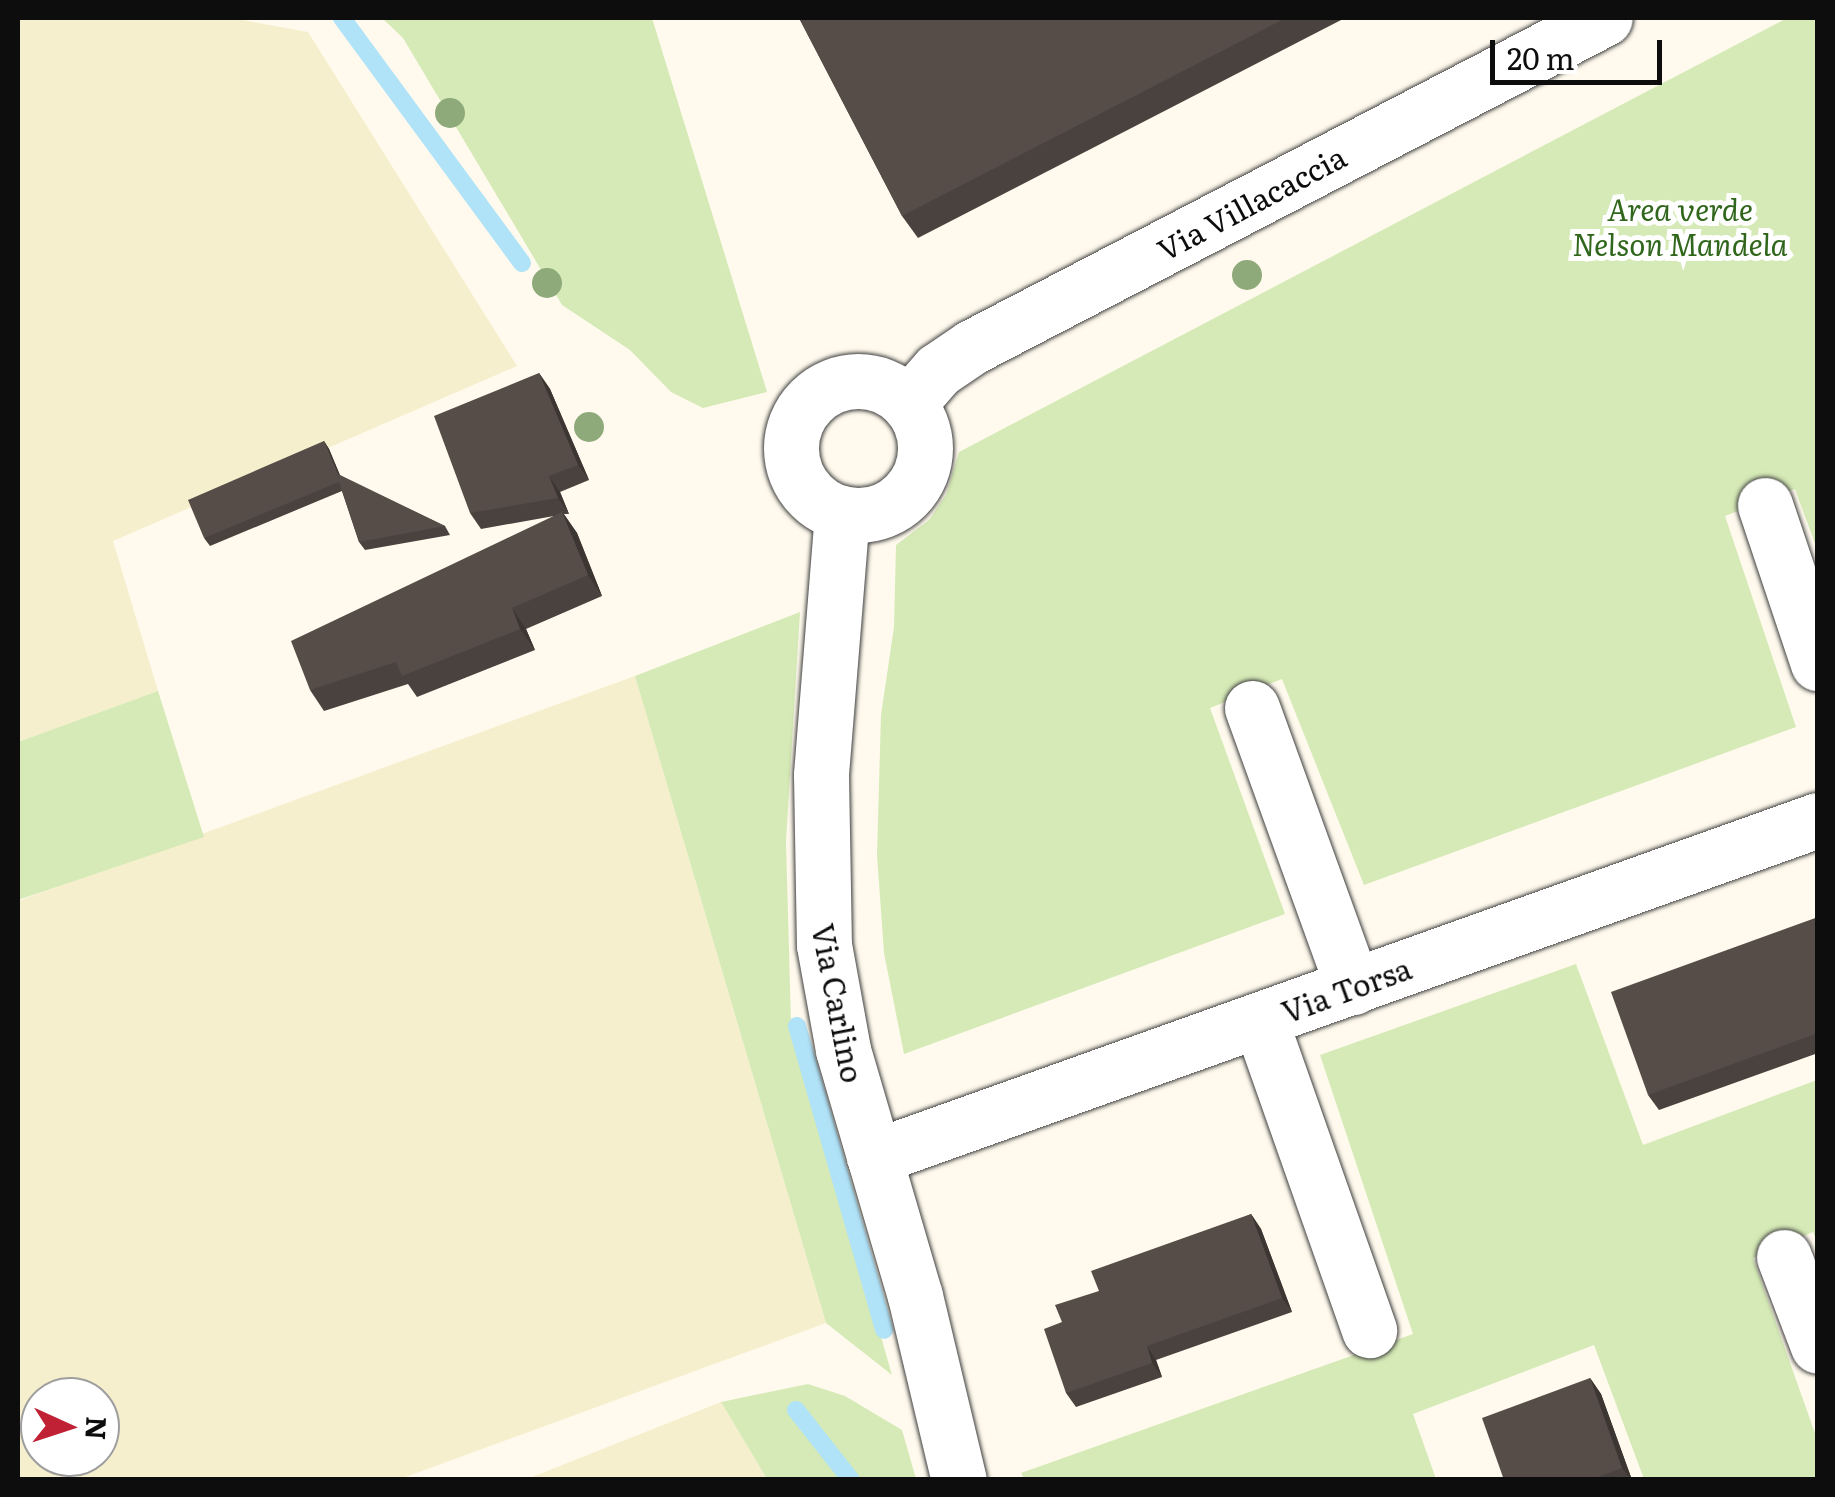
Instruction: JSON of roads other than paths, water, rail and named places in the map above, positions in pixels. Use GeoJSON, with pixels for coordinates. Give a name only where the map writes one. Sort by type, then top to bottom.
{"type":"FeatureCollection","features":[{"type":"Feature","properties":{"kind":"street","name":"Via Villacaccia"},"geometry":{"type":"LineString","coordinates":[[908,403],[938,370],[972,348],[1605,18]]}},
{"type":"Feature","properties":{"kind":"street"},"geometry":{"type":"LineString","coordinates":[[870,381],[908,403],[925,442],[915,483],[883,510],[842,513],[823,505],[798,477],[791,458],[797,418],[826,388],[870,381]]}},
{"type":"Feature","properties":{"kind":"street"},"geometry":{"type":"LineString","coordinates":[[1765,506],[1818,663]]}},
{"type":"Feature","properties":{"kind":"street","name":"Via Carlino"},"geometry":{"type":"LineString","coordinates":[[842,513],[818,854],[827,962],[959,1480]]}},
{"type":"Feature","properties":{"kind":"street"},"geometry":{"type":"LineString","coordinates":[[1252,708],[1353,986]]}},
{"type":"Feature","properties":{"kind":"street","name":"Via Torsa"},"geometry":{"type":"LineString","coordinates":[[874,1157],[1818,820]]}},
{"type":"Feature","properties":{"kind":"street"},"geometry":{"type":"LineString","coordinates":[[1260,1020],[1369,1330]]}},
{"type":"Feature","properties":{"kind":"street"},"geometry":{"type":"LineString","coordinates":[[1784,1257],[1818,1346]]}},
{"type":"Feature","properties":{"kind":"waterway"},"geometry":{"type":"LineString","coordinates":[[342,18],[522,263]]}},
{"type":"Feature","properties":{"kind":"waterway"},"geometry":{"type":"LineString","coordinates":[[797,1026],[884,1330]]}},
{"type":"Feature","properties":{"kind":"waterway"},"geometry":{"type":"LineString","coordinates":[[796,1410],[851,1480]]}},
{"type":"Feature","properties":{"kind":"park label","name":"Area verde Nelson Mandela"},"geometry":{"type":"Point","coordinates":[1680,225]}}]}
